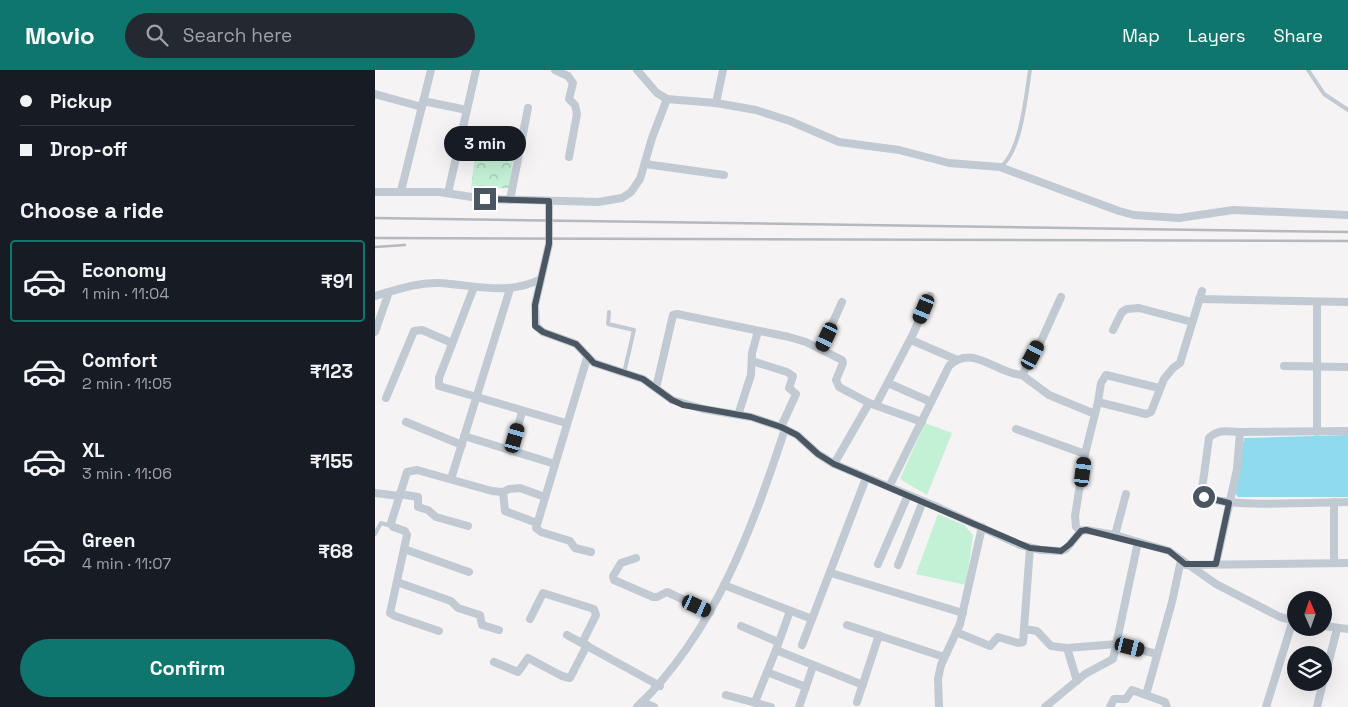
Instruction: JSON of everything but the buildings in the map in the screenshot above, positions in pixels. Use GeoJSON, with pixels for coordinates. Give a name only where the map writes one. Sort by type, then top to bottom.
{"type":"FeatureCollection","features":[{"type":"Feature","properties":{"kind":"street"},"geometry":{"type":"LineString","coordinates":[[401,191],[431,70]]}},
{"type":"Feature","properties":{"kind":"street"},"geometry":{"type":"LineString","coordinates":[[449,193],[476,70]]}},
{"type":"Feature","properties":{"kind":"street"},"geometry":{"type":"LineString","coordinates":[[555,70],[569,76],[573,83],[569,99],[575,105],[577,114],[569,157]]}},
{"type":"Feature","properties":{"kind":"street"},"geometry":{"type":"LineString","coordinates":[[637,70],[666,103],[716,103],[774,115],[839,142],[899,150],[949,163],[1000,167],[1119,212],[1179,218],[1233,210],[1348,215]]}},
{"type":"Feature","properties":{"kind":"street"},"geometry":{"type":"LineString","coordinates":[[716,103],[723,70]]}},
{"type":"Feature","properties":{"kind":"street"},"geometry":{"type":"LineString","coordinates":[[375,94],[422,104],[467,110]]}},
{"type":"Feature","properties":{"kind":"street"},"geometry":{"type":"LineString","coordinates":[[375,192],[449,193],[485,199],[549,201],[598,202],[622,198],[635,188],[666,103]]}},
{"type":"Feature","properties":{"kind":"street"},"geometry":{"type":"LineString","coordinates":[[510,200],[528,108]]}},
{"type":"Feature","properties":{"kind":"street"},"geometry":{"type":"LineString","coordinates":[[645,164],[725,175]]}},
{"type":"Feature","properties":{"kind":"street"},"geometry":{"type":"LineString","coordinates":[[549,201],[549,244],[535,305],[535,326],[543,332],[569,340],[582,349],[587,358],[602,367],[643,379],[672,400],[683,405],[738,415],[768,422],[783,428],[834,464],[908,494],[1030,548],[1061,551],[1081,531],[1086,530],[1115,535],[1169,551],[1216,584],[1280,617],[1287,618]]}},
{"type":"Feature","properties":{"kind":"street"},"geometry":{"type":"LineString","coordinates":[[375,296],[426,283],[491,290],[510,289],[528,285],[541,279]]}},
{"type":"Feature","properties":{"kind":"street"},"geometry":{"type":"LineString","coordinates":[[474,287],[439,378],[439,386],[522,412],[566,423]]}},
{"type":"Feature","properties":{"kind":"street"},"geometry":{"type":"LineString","coordinates":[[451,478],[510,289]]}},
{"type":"Feature","properties":{"kind":"street"},"geometry":{"type":"LineString","coordinates":[[1098,402],[1149,414],[1153,409],[1159,388],[1173,368],[1180,363],[1202,290]]}},
{"type":"Feature","properties":{"kind":"street"},"geometry":{"type":"LineString","coordinates":[[375,332],[389,292]]}},
{"type":"Feature","properties":{"kind":"street"},"geometry":{"type":"LineString","coordinates":[[834,464],[888,382],[911,340],[930,296]]}},
{"type":"Feature","properties":{"kind":"street"},"geometry":{"type":"LineString","coordinates":[[1022,375],[1042,339],[1061,296]]}},
{"type":"Feature","properties":{"kind":"street"},"geometry":{"type":"LineString","coordinates":[[1199,299],[1348,302]]}},
{"type":"Feature","properties":{"kind":"street"},"geometry":{"type":"LineString","coordinates":[[821,349],[842,302]]}},
{"type":"Feature","properties":{"kind":"street"},"geometry":{"type":"LineString","coordinates":[[1317,302],[1317,432]]}},
{"type":"Feature","properties":{"kind":"street"},"geometry":{"type":"LineString","coordinates":[[1113,330],[1122,312],[1133,308],[1192,322]]}},
{"type":"Feature","properties":{"kind":"street"},"geometry":{"type":"LineString","coordinates":[[656,388],[673,315],[797,339],[821,349],[842,360],[843,363],[836,384],[873,404],[922,422]]}},
{"type":"Feature","properties":{"kind":"street"},"geometry":{"type":"LineString","coordinates":[[386,398],[414,331],[422,330],[452,343]]}},
{"type":"Feature","properties":{"kind":"street"},"geometry":{"type":"LineString","coordinates":[[738,415],[751,375],[758,331]]}},
{"type":"Feature","properties":{"kind":"street"},"geometry":{"type":"LineString","coordinates":[[911,340],[955,360]]}},
{"type":"Feature","properties":{"kind":"street"},"geometry":{"type":"LineString","coordinates":[[889,487],[949,366],[955,360],[969,356],[1022,375],[1049,395],[1095,414]]}},
{"type":"Feature","properties":{"kind":"street"},"geometry":{"type":"LineString","coordinates":[[587,358],[537,523],[537,531],[570,541],[572,546],[591,552]]}},
{"type":"Feature","properties":{"kind":"street"},"geometry":{"type":"LineString","coordinates":[[639,705],[660,686],[681,658],[724,585],[751,525],[795,394],[789,388],[793,376],[787,372],[752,361]]}},
{"type":"Feature","properties":{"kind":"street"},"geometry":{"type":"LineString","coordinates":[[1284,366],[1348,367]]}},
{"type":"Feature","properties":{"kind":"street"},"geometry":{"type":"LineString","coordinates":[[1081,531],[1076,527],[1075,516],[1085,454],[1101,383],[1106,375],[1159,388]]}},
{"type":"Feature","properties":{"kind":"street"},"geometry":{"type":"LineString","coordinates":[[888,382],[931,402]]}},
{"type":"Feature","properties":{"kind":"street"},"geometry":{"type":"LineString","coordinates":[[511,450],[522,412]]}},
{"type":"Feature","properties":{"kind":"street"},"geometry":{"type":"LineString","coordinates":[[406,422],[462,445]]}},
{"type":"Feature","properties":{"kind":"street"},"geometry":{"type":"LineString","coordinates":[[1017,429],[1085,454]]}},
{"type":"Feature","properties":{"kind":"street"},"geometry":{"type":"LineString","coordinates":[[1348,431],[1216,432],[1208,440],[1203,495],[1208,500],[1229,503],[1348,502]]}},
{"type":"Feature","properties":{"kind":"street"},"geometry":{"type":"LineString","coordinates":[[1216,564],[1237,469],[1240,432]]}},
{"type":"Feature","properties":{"kind":"street"},"geometry":{"type":"LineString","coordinates":[[464,436],[555,464]]}},
{"type":"Feature","properties":{"kind":"street"},"geometry":{"type":"LineString","coordinates":[[439,631],[391,615],[390,610],[407,533],[391,526],[407,472],[412,470],[451,478],[492,491],[503,492],[509,489],[520,488],[545,498]]}},
{"type":"Feature","properties":{"kind":"street"},"geometry":{"type":"LineString","coordinates":[[802,645],[866,478]]}},
{"type":"Feature","properties":{"kind":"street"},"geometry":{"type":"LineString","coordinates":[[503,492],[505,511],[537,523]]}},
{"type":"Feature","properties":{"kind":"street"},"geometry":{"type":"LineString","coordinates":[[375,493],[418,498],[418,507],[428,510],[436,517],[468,526]]}},
{"type":"Feature","properties":{"kind":"street"},"geometry":{"type":"LineString","coordinates":[[878,564],[908,494]]}},
{"type":"Feature","properties":{"kind":"street"},"geometry":{"type":"LineString","coordinates":[[1115,535],[1126,494]]}},
{"type":"Feature","properties":{"kind":"street"},"geometry":{"type":"LineString","coordinates":[[898,565],[923,501]]}},
{"type":"Feature","properties":{"kind":"street"},"geometry":{"type":"LineString","coordinates":[[1334,502],[1334,562]]}},
{"type":"Feature","properties":{"kind":"street"},"geometry":{"type":"LineString","coordinates":[[939,707],[938,679],[944,657],[963,612],[982,527]]}},
{"type":"Feature","properties":{"kind":"street"},"geometry":{"type":"LineString","coordinates":[[1045,707],[1077,681],[1113,659],[1138,542]]}},
{"type":"Feature","properties":{"kind":"street"},"geometry":{"type":"LineString","coordinates":[[956,632],[990,646],[998,637],[1021,644],[1023,642],[1030,548]]}},
{"type":"Feature","properties":{"kind":"street"},"geometry":{"type":"LineString","coordinates":[[404,549],[469,572]]}},
{"type":"Feature","properties":{"kind":"street"},"geometry":{"type":"LineString","coordinates":[[636,558],[619,565],[613,576],[614,580],[653,597],[667,592],[709,612]]}},
{"type":"Feature","properties":{"kind":"street"},"geometry":{"type":"LineString","coordinates":[[1183,562],[1216,564],[1348,563]]}},
{"type":"Feature","properties":{"kind":"street"},"geometry":{"type":"LineString","coordinates":[[1146,695],[1183,562]]}},
{"type":"Feature","properties":{"kind":"street"},"geometry":{"type":"LineString","coordinates":[[831,573],[963,612]]}},
{"type":"Feature","properties":{"kind":"street"},"geometry":{"type":"LineString","coordinates":[[397,582],[451,601],[458,608],[480,615],[482,625],[499,630]]}},
{"type":"Feature","properties":{"kind":"street"},"geometry":{"type":"LineString","coordinates":[[724,585],[813,619]]}},
{"type":"Feature","properties":{"kind":"street"},"geometry":{"type":"LineString","coordinates":[[494,662],[518,672],[528,658],[569,678],[596,616],[594,609],[543,593],[530,619]]}},
{"type":"Feature","properties":{"kind":"street"},"geometry":{"type":"LineString","coordinates":[[755,702],[790,611]]}},
{"type":"Feature","properties":{"kind":"street"},"geometry":{"type":"LineString","coordinates":[[847,625],[944,657]]}},
{"type":"Feature","properties":{"kind":"street"},"geometry":{"type":"LineString","coordinates":[[741,626],[813,666],[863,685]]}},
{"type":"Feature","properties":{"kind":"street"},"geometry":{"type":"LineString","coordinates":[[1333,628],[1348,629]]}},
{"type":"Feature","properties":{"kind":"street"},"geometry":{"type":"LineString","coordinates":[[1025,629],[1037,631],[1051,646],[1067,648],[1117,644],[1157,654]]}},
{"type":"Feature","properties":{"kind":"street"},"geometry":{"type":"LineString","coordinates":[[1332,648],[1337,629]]}},
{"type":"Feature","properties":{"kind":"street"},"geometry":{"type":"LineString","coordinates":[[567,635],[660,686]]}},
{"type":"Feature","properties":{"kind":"street"},"geometry":{"type":"LineString","coordinates":[[857,702],[879,635]]}},
{"type":"Feature","properties":{"kind":"street"},"geometry":{"type":"LineString","coordinates":[[1265,707],[1289,636]]}},
{"type":"Feature","properties":{"kind":"street"},"geometry":{"type":"LineString","coordinates":[[1067,648],[1077,681]]}},
{"type":"Feature","properties":{"kind":"street"},"geometry":{"type":"LineString","coordinates":[[799,707],[813,666]]}},
{"type":"Feature","properties":{"kind":"street"},"geometry":{"type":"LineString","coordinates":[[767,672],[806,687]]}},
{"type":"Feature","properties":{"kind":"street"},"geometry":{"type":"LineString","coordinates":[[1110,707],[1114,699],[1126,699],[1132,690],[1165,702],[1167,707]]}},
{"type":"Feature","properties":{"kind":"street"},"geometry":{"type":"LineString","coordinates":[[1317,707],[1321,691]]}},
{"type":"Feature","properties":{"kind":"street"},"geometry":{"type":"LineString","coordinates":[[726,695],[771,707]]}},
{"type":"Feature","properties":{"kind":"street"},"geometry":{"type":"LineString","coordinates":[[639,705],[654,707]]}},
{"type":"Feature","properties":{"kind":"lane"},"geometry":{"type":"LineString","coordinates":[[1000,167],[1008,162],[1014,146],[1031,70]]}},
{"type":"Feature","properties":{"kind":"lane"},"geometry":{"type":"LineString","coordinates":[[1308,70],[1325,94],[1348,110]]}},
{"type":"Feature","properties":{"kind":"lane"},"geometry":{"type":"LineString","coordinates":[[609,312],[608,324],[634,330],[624,373]]}},
{"type":"Feature","properties":{"kind":"lane"},"geometry":{"type":"LineString","coordinates":[[375,534],[381,523],[391,526]]}},
{"type":"Feature","properties":{"kind":"green space"},"geometry":{"type":"Polygon","coordinates":[[[478,130],[516,137],[509,188],[471,189],[478,130]]]}},
{"type":"Feature","properties":{"kind":"green space"},"geometry":{"type":"Polygon","coordinates":[[[925,423],[952,433],[927,495],[900,479],[925,423]]]}},
{"type":"Feature","properties":{"kind":"green space"},"geometry":{"type":"Polygon","coordinates":[[[938,514],[964,525],[973,535],[966,585],[916,574],[938,514]]]}},
{"type":"Feature","properties":{"kind":"water"},"geometry":{"type":"Polygon","coordinates":[[[1348,435],[1348,497],[1238,497],[1235,493],[1244,438],[1348,435]]]}},
{"type":"Feature","properties":{"kind":"railway"},"geometry":{"type":"LineString","coordinates":[[375,218],[1348,232]]}},
{"type":"Feature","properties":{"kind":"railway"},"geometry":{"type":"LineString","coordinates":[[375,238],[1348,241]]}},
{"type":"Feature","properties":{"kind":"railway"},"geometry":{"type":"LineString","coordinates":[[375,247],[405,245]]}},
{"type":"Feature","properties":{"kind":"route"},"geometry":{"type":"LineString","coordinates":[[485,199],[549,201],[549,244],[535,305],[534,318],[535,326],[543,332],[569,340],[582,349],[587,358],[594,363],[643,379],[672,400],[683,405],[751,417],[785,429],[797,435],[818,454],[834,464],[935,506],[1020,545],[1053,552],[1061,551],[1066,549],[1076,535],[1086,530],[1115,535],[1169,551],[1185,564],[1216,564],[1229,503],[1208,500],[1204,497]]}}]}
